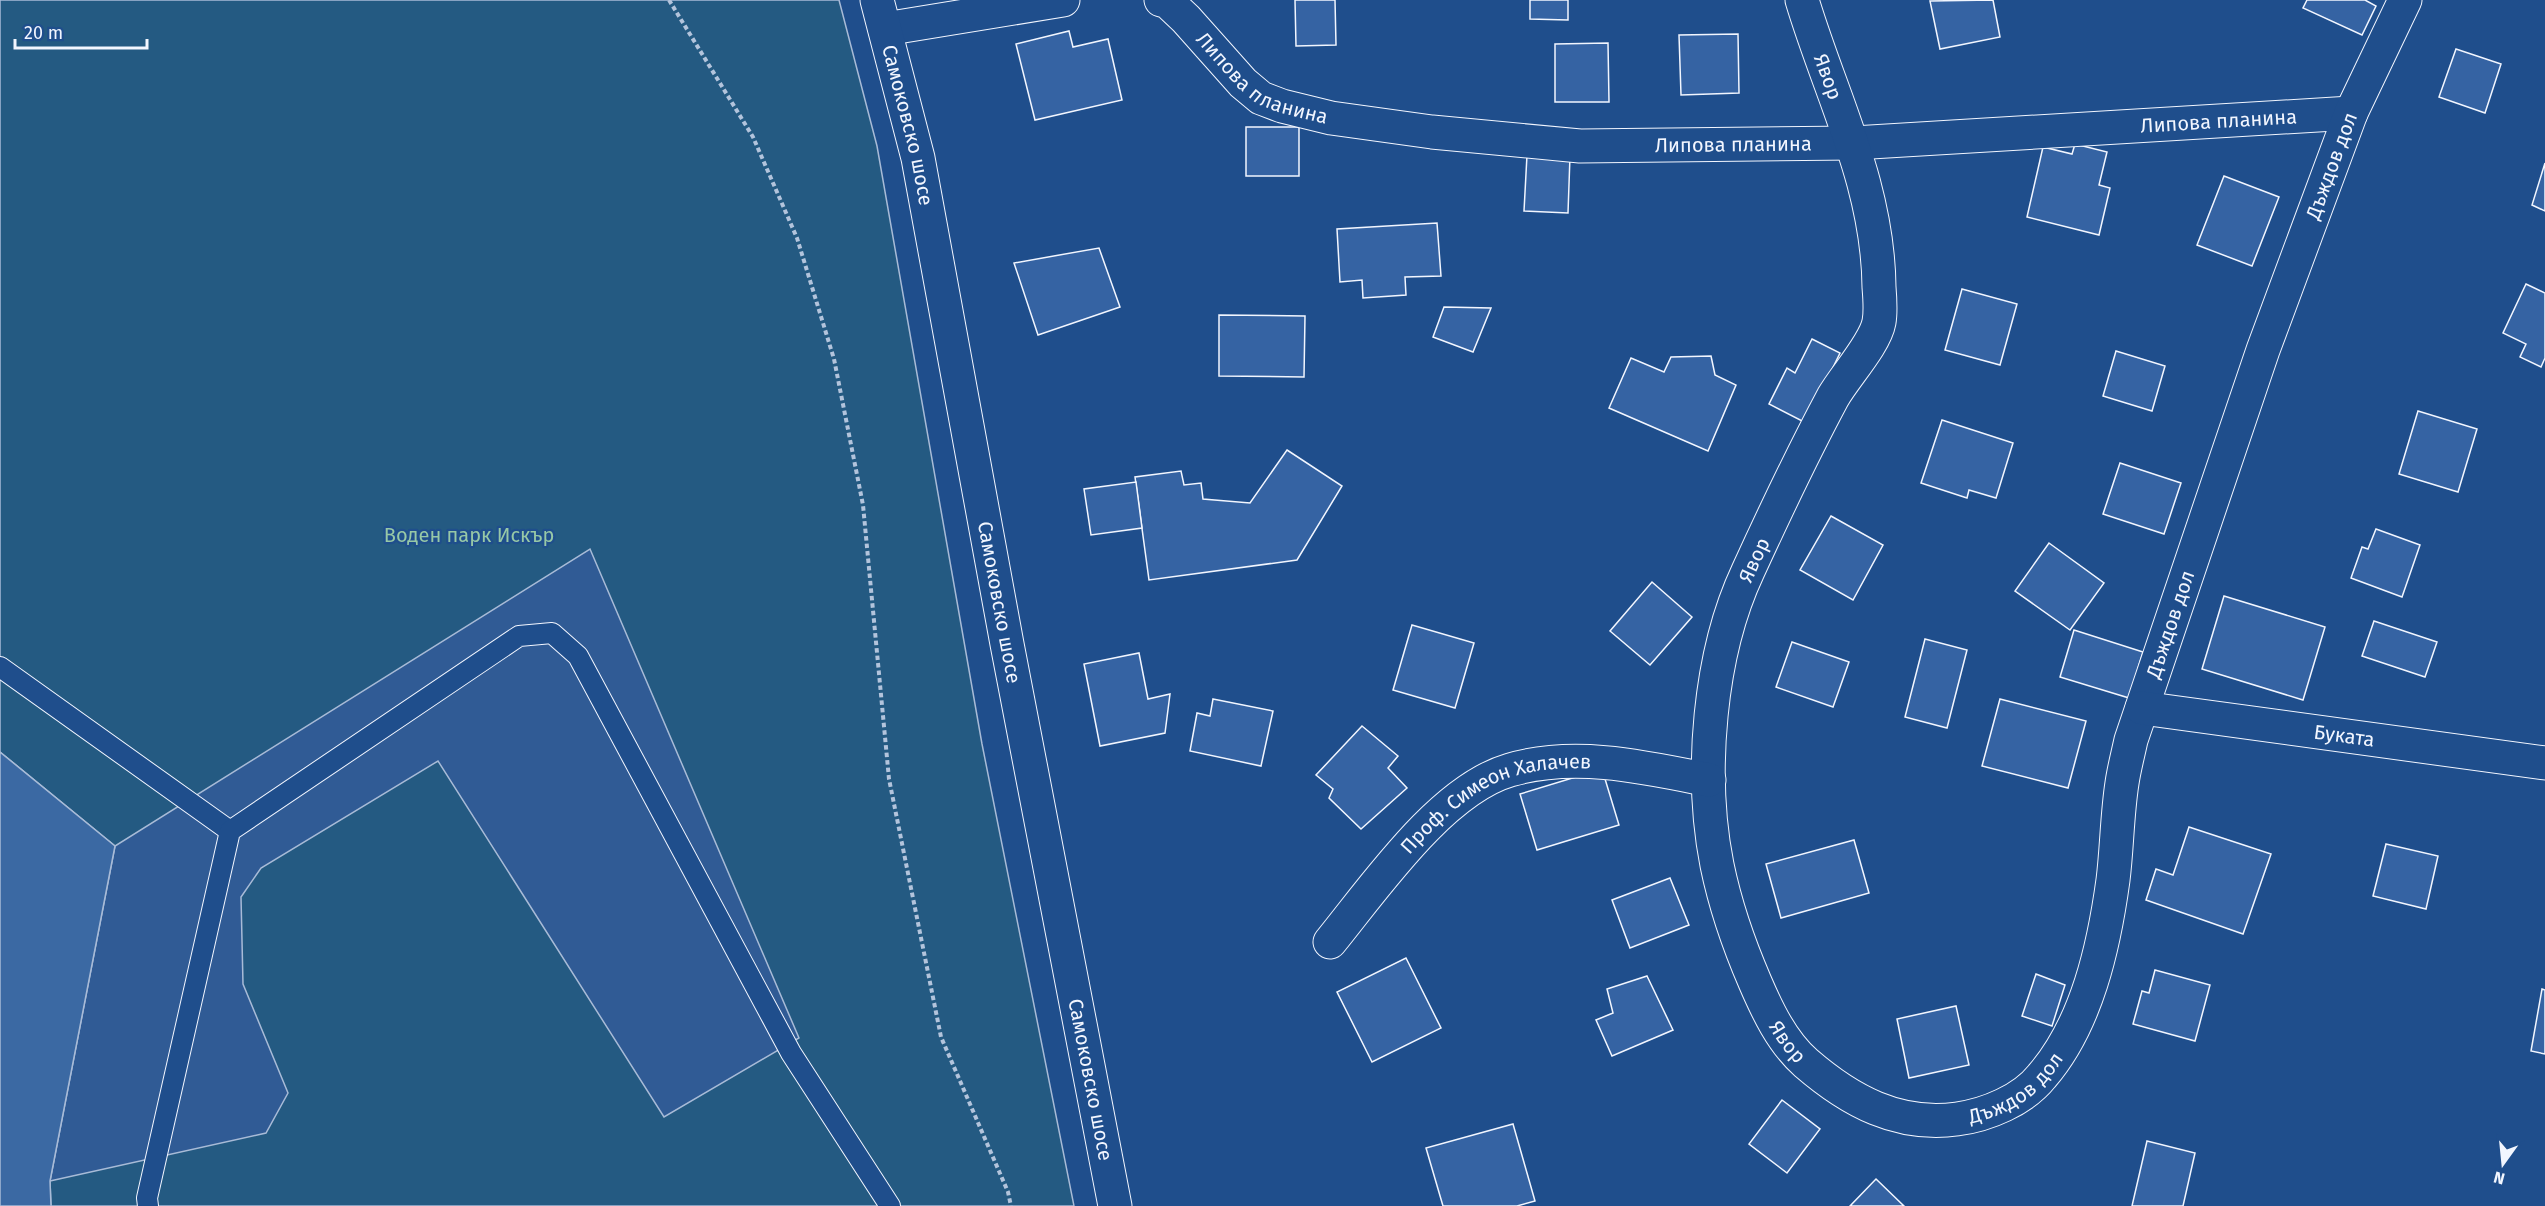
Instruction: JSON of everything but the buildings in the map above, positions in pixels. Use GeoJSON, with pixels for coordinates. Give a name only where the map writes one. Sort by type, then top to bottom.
{"type":"FeatureCollection","features":[{"type":"Feature","properties":{"kind":"street"},"geometry":{"type":"LineString","coordinates":[[881,14],[1063,0]]}},
{"type":"Feature","properties":{"kind":"street","name":"Липова планина"},"geometry":{"type":"LineString","coordinates":[[1161,0],[1168,3],[1186,19],[1243,83],[1261,98],[1282,106],[1331,118],[1432,132],[1580,146],[1854,143],[2351,113]]}},
{"type":"Feature","properties":{"kind":"street","name":"Явор"},"geometry":{"type":"LineString","coordinates":[[1802,0],[1816,46],[1854,143],[1871,205],[1879,266],[1878,328],[1835,394],[1736,599],[1714,702],[1709,780],[1717,865],[1739,944],[1764,1002],[1781,1033],[1800,1058],[1824,1078],[1864,1104]]}},
{"type":"Feature","properties":{"kind":"street","name":"Дъждов дол"},"geometry":{"type":"LineString","coordinates":[[1864,1104],[1894,1115],[1918,1120],[1963,1119],[1994,1110],[2018,1097],[2041,1078],[2072,1027],[2097,962],[2113,882],[2122,782],[2142,708],[2264,350],[2351,113],[2405,0]]}},
{"type":"Feature","properties":{"kind":"street","name":"Самоковско шосе"},"geometry":{"type":"LineString","coordinates":[[881,14],[918,158],[1007,644],[1114,1206]]}},
{"type":"Feature","properties":{"kind":"street","name":"Буката"},"geometry":{"type":"LineString","coordinates":[[2142,708],[2545,764]]}},
{"type":"Feature","properties":{"kind":"street","name":"Проф. Симеон Халачев"},"geometry":{"type":"LineString","coordinates":[[1330,942],[1411,843],[1435,819],[1458,799],[1507,771],[1532,765],[1572,762],[1648,768],[1709,780]]}},
{"type":"Feature","properties":{"kind":"lane"},"geometry":{"type":"LineString","coordinates":[[148,1206],[147,1198],[231,831],[519,636],[552,633],[578,656],[791,1053],[890,1206]]}},
{"type":"Feature","properties":{"kind":"lane"},"geometry":{"type":"LineString","coordinates":[[0,667],[231,831]]}},
{"type":"Feature","properties":{"kind":"path"},"geometry":{"type":"LineString","coordinates":[[669,0],[753,137],[797,238],[834,359],[863,505],[888,779],[941,1037],[1008,1192],[1011,1206]]}},
{"type":"Feature","properties":{"kind":"green space","name":"Воден парк Искър"},"geometry":{"type":"Polygon","coordinates":[[[0,0],[839,0],[877,146],[982,744],[1074,1206],[51,1206],[50,1181],[115,846],[0,752],[0,0]]]}},
{"type":"Feature","properties":{"kind":"shaded area"},"geometry":{"type":"Polygon","coordinates":[[[590,549],[799,1038],[664,1117],[438,761],[261,868],[241,897],[243,984],[288,1093],[266,1133],[50,1181],[115,846],[590,549]]]}},
{"type":"Feature","properties":{"kind":"shaded area"},"geometry":{"type":"Polygon","coordinates":[[[0,752],[115,846],[50,1181],[51,1206],[0,1206],[0,752]]]}}]}
